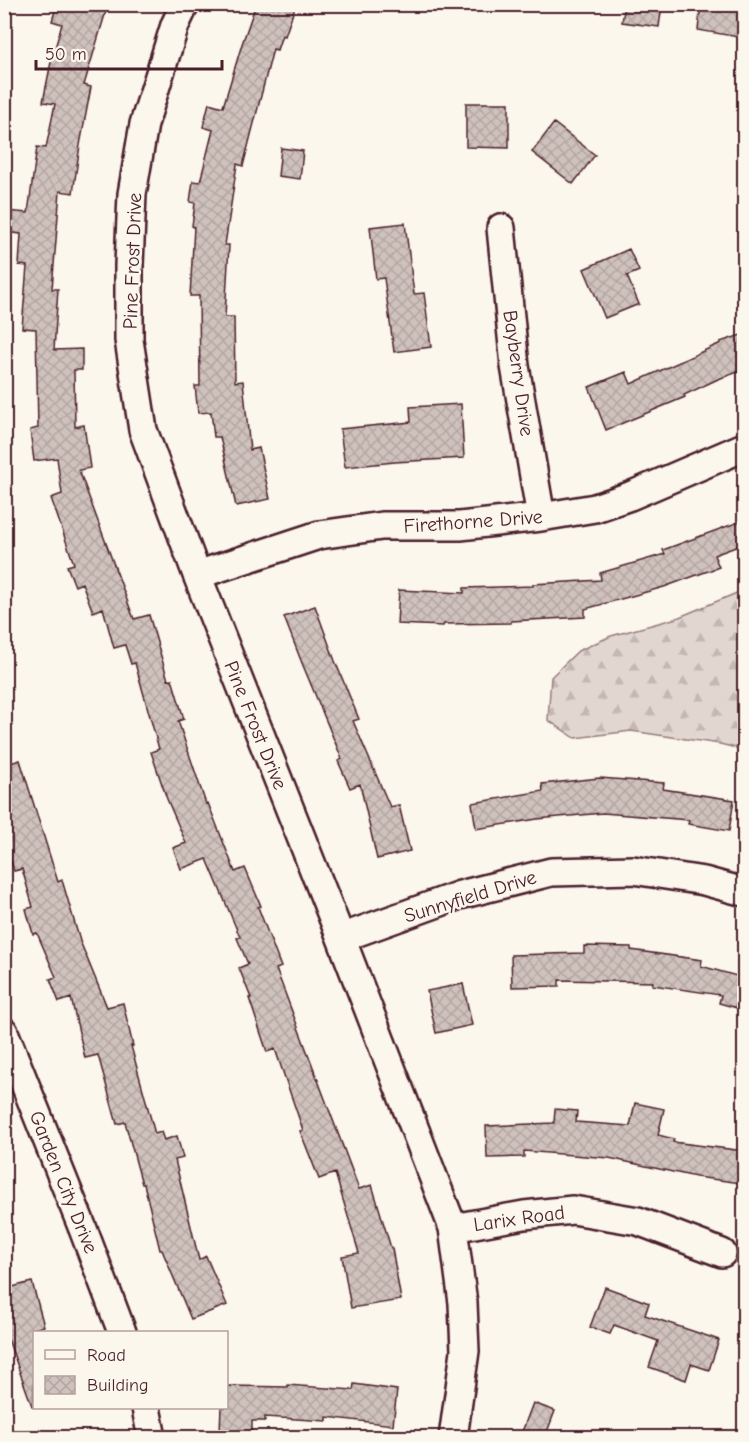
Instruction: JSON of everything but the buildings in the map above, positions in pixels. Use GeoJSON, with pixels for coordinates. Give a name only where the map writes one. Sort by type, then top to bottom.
{"type":"FeatureCollection","features":[{"type":"Feature","properties":{"kind":"street","name":"Pine Frost Drive"},"geometry":{"type":"LineString","coordinates":[[185,4],[175,25],[144,124],[132,194],[129,340],[143,430],[197,575],[453,1228],[463,1303],[465,1351],[453,1437]]}},
{"type":"Feature","properties":{"kind":"street","name":"Bayberry Drive"},"geometry":{"type":"LineString","coordinates":[[501,228],[515,366],[541,517]]}},
{"type":"Feature","properties":{"kind":"street","name":"Firethorne Drive"},"geometry":{"type":"LineString","coordinates":[[197,575],[319,535],[382,526],[460,525],[541,517],[595,508],[630,496],[744,447]]}},
{"type":"Feature","properties":{"kind":"street","name":"Sunnyfield Drive"},"geometry":{"type":"LineString","coordinates":[[341,938],[460,895],[552,873],[633,870],[704,881],[744,892]]}},
{"type":"Feature","properties":{"kind":"street","name":"Garden City Drive"},"geometry":{"type":"LineString","coordinates":[[4,1032],[122,1331]]}},
{"type":"Feature","properties":{"kind":"street","name":"Larix Road"},"geometry":{"type":"LineString","coordinates":[[453,1228],[524,1215],[573,1210],[638,1221],[722,1253]]}},
{"type":"Feature","properties":{"kind":"street"},"geometry":{"type":"LineString","coordinates":[[146,1409],[152,1437]]}},
{"type":"Feature","properties":{"kind":"green space"},"geometry":{"type":"Polygon","coordinates":[[[744,590],[744,750],[720,744],[631,731],[575,738],[548,720],[551,677],[578,651],[611,636],[677,618],[744,590]]]}}]}
